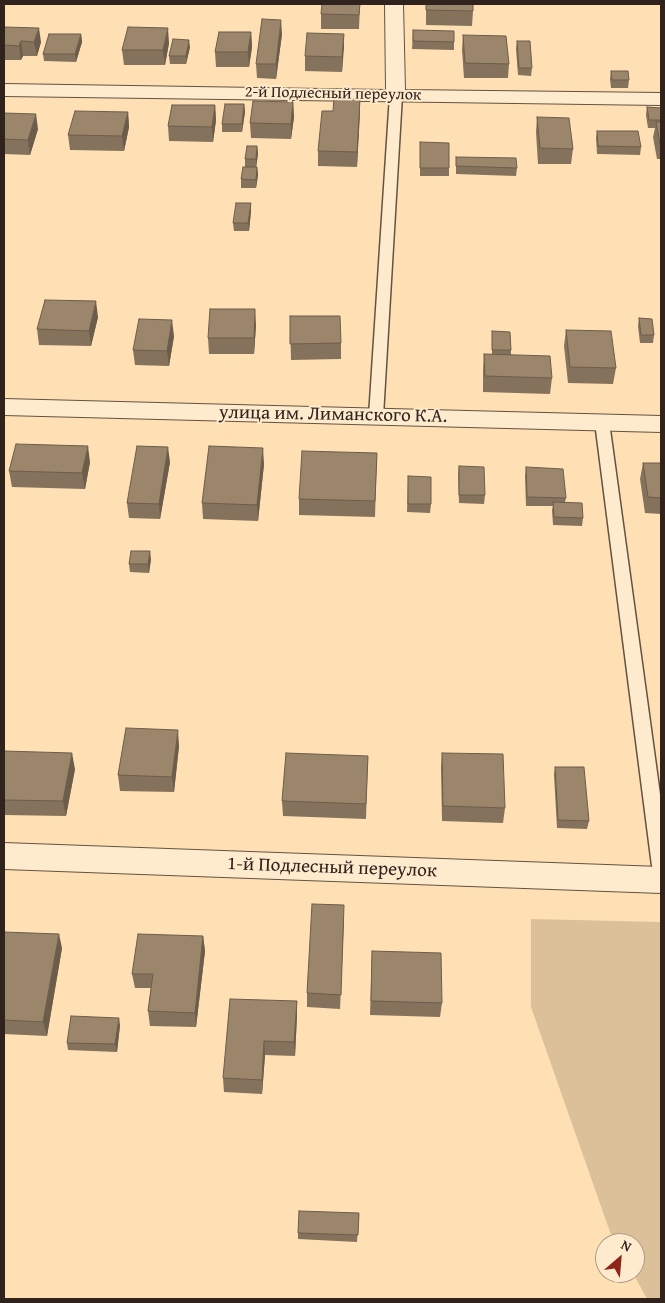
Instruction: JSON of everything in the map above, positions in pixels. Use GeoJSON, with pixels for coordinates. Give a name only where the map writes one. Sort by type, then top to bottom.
{"type":"FeatureCollection","features":[{"type":"Feature","properties":{"kind":"street"},"geometry":{"type":"LineString","coordinates":[[394,4],[396,95]]}},
{"type":"Feature","properties":{"kind":"street","name":"2-й Подлесный переулок"},"geometry":{"type":"LineString","coordinates":[[4,90],[661,99]]}},
{"type":"Feature","properties":{"kind":"street","name":"улица им. Лиманского К.А."},"geometry":{"type":"LineString","coordinates":[[4,407],[661,424]]}},
{"type":"Feature","properties":{"kind":"street","name":"1-й Подлесный переулок"},"geometry":{"type":"LineString","coordinates":[[4,856],[661,880]]}},
{"type":"Feature","properties":{"kind":"lane"},"geometry":{"type":"LineString","coordinates":[[376,416],[396,95]]}},
{"type":"Feature","properties":{"kind":"lane"},"geometry":{"type":"LineString","coordinates":[[602,422],[661,866]]}},
{"type":"Feature","properties":{"kind":"shaded area"},"geometry":{"type":"Polygon","coordinates":[[[531,919],[661,922],[661,1299],[647,1299],[638,1283],[645,1283],[645,1233],[610,1232],[531,1007],[531,919]]]}},
{"type":"Feature","properties":{"kind":"building"},"geometry":{"type":"Polygon","coordinates":[[[322,4],[360,4],[359,15],[321,14],[322,4]]]}},
{"type":"Feature","properties":{"kind":"building"},"geometry":{"type":"Polygon","coordinates":[[[426,4],[473,4],[473,11],[426,10],[426,4]]]}},
{"type":"Feature","properties":{"kind":"building"},"geometry":{"type":"Polygon","coordinates":[[[262,19],[281,20],[276,64],[256,64],[262,19]]]}},
{"type":"Feature","properties":{"kind":"building"},"geometry":{"type":"Polygon","coordinates":[[[4,27],[39,28],[34,42],[21,41],[19,46],[4,45],[4,27]]]}},
{"type":"Feature","properties":{"kind":"building"},"geometry":{"type":"Polygon","coordinates":[[[128,27],[168,28],[163,50],[122,50],[128,27]]]}},
{"type":"Feature","properties":{"kind":"building"},"geometry":{"type":"Polygon","coordinates":[[[413,30],[454,31],[454,42],[413,41],[413,30]]]}},
{"type":"Feature","properties":{"kind":"building"},"geometry":{"type":"Polygon","coordinates":[[[219,32],[251,32],[248,52],[215,52],[219,32]]]}},
{"type":"Feature","properties":{"kind":"building"},"geometry":{"type":"Polygon","coordinates":[[[307,33],[344,34],[342,57],[305,56],[307,33]]]}},
{"type":"Feature","properties":{"kind":"building"},"geometry":{"type":"Polygon","coordinates":[[[49,34],[81,34],[75,54],[43,54],[49,34]]]}},
{"type":"Feature","properties":{"kind":"building"},"geometry":{"type":"Polygon","coordinates":[[[463,35],[506,36],[509,64],[465,63],[463,35]]]}},
{"type":"Feature","properties":{"kind":"building"},"geometry":{"type":"Polygon","coordinates":[[[173,39],[189,40],[186,56],[169,56],[173,39]]]}},
{"type":"Feature","properties":{"kind":"building"},"geometry":{"type":"Polygon","coordinates":[[[517,41],[530,41],[532,68],[519,68],[517,41]]]}},
{"type":"Feature","properties":{"kind":"building"},"geometry":{"type":"Polygon","coordinates":[[[611,71],[628,71],[629,80],[612,80],[611,71]]]}},
{"type":"Feature","properties":{"kind":"building"},"geometry":{"type":"Polygon","coordinates":[[[334,98],[360,99],[357,152],[318,151],[322,111],[333,111],[334,98]]]}},
{"type":"Feature","properties":{"kind":"building"},"geometry":{"type":"Polygon","coordinates":[[[253,101],[293,102],[291,124],[250,123],[253,101]]]}},
{"type":"Feature","properties":{"kind":"building"},"geometry":{"type":"Polygon","coordinates":[[[225,104],[244,104],[242,124],[222,124],[225,104]]]}},
{"type":"Feature","properties":{"kind":"building"},"geometry":{"type":"Polygon","coordinates":[[[172,105],[215,105],[212,127],[168,126],[172,105]]]}},
{"type":"Feature","properties":{"kind":"building"},"geometry":{"type":"Polygon","coordinates":[[[647,107],[661,108],[661,120],[649,120],[647,107]]]}},
{"type":"Feature","properties":{"kind":"building"},"geometry":{"type":"Polygon","coordinates":[[[75,111],[128,112],[122,136],[68,135],[75,111]]]}},
{"type":"Feature","properties":{"kind":"building"},"geometry":{"type":"Polygon","coordinates":[[[4,113],[36,114],[28,140],[4,139],[4,113]]]}},
{"type":"Feature","properties":{"kind":"building"},"geometry":{"type":"Polygon","coordinates":[[[537,117],[569,118],[573,149],[540,148],[537,117]]]}},
{"type":"Feature","properties":{"kind":"building"},"geometry":{"type":"Polygon","coordinates":[[[656,122],[661,122],[661,144],[660,144],[656,122]]]}},
{"type":"Feature","properties":{"kind":"building"},"geometry":{"type":"Polygon","coordinates":[[[597,131],[638,131],[641,147],[598,146],[597,131]]]}},
{"type":"Feature","properties":{"kind":"building"},"geometry":{"type":"Polygon","coordinates":[[[420,142],[449,143],[449,168],[420,168],[420,142]]]}},
{"type":"Feature","properties":{"kind":"building"},"geometry":{"type":"Polygon","coordinates":[[[247,146],[257,146],[256,159],[245,159],[247,146]]]}},
{"type":"Feature","properties":{"kind":"building"},"geometry":{"type":"Polygon","coordinates":[[[456,157],[516,158],[517,168],[456,166],[456,157]]]}},
{"type":"Feature","properties":{"kind":"building"},"geometry":{"type":"Polygon","coordinates":[[[243,167],[257,167],[256,180],[241,179],[243,167]]]}},
{"type":"Feature","properties":{"kind":"building"},"geometry":{"type":"Polygon","coordinates":[[[236,203],[251,203],[248,223],[233,223],[236,203]]]}},
{"type":"Feature","properties":{"kind":"building"},"geometry":{"type":"Polygon","coordinates":[[[45,300],[96,301],[89,331],[37,329],[45,300]]]}},
{"type":"Feature","properties":{"kind":"building"},"geometry":{"type":"Polygon","coordinates":[[[210,309],[255,309],[254,338],[208,338],[210,309]]]}},
{"type":"Feature","properties":{"kind":"building"},"geometry":{"type":"Polygon","coordinates":[[[290,316],[340,316],[341,343],[290,344],[290,316]]]}},
{"type":"Feature","properties":{"kind":"building"},"geometry":{"type":"Polygon","coordinates":[[[639,318],[652,319],[654,335],[641,335],[639,318]]]}},
{"type":"Feature","properties":{"kind":"building"},"geometry":{"type":"Polygon","coordinates":[[[139,319],[172,320],[167,351],[133,350],[139,319]]]}},
{"type":"Feature","properties":{"kind":"building"},"geometry":{"type":"Polygon","coordinates":[[[566,330],[611,331],[616,368],[570,367],[566,330]]]}},
{"type":"Feature","properties":{"kind":"building"},"geometry":{"type":"Polygon","coordinates":[[[492,331],[510,332],[511,350],[492,350],[492,331]]]}},
{"type":"Feature","properties":{"kind":"building"},"geometry":{"type":"Polygon","coordinates":[[[484,354],[550,356],[552,378],[485,376],[484,354]]]}},
{"type":"Feature","properties":{"kind":"building"},"geometry":{"type":"Polygon","coordinates":[[[16,444],[88,446],[82,473],[9,471],[16,444]]]}},
{"type":"Feature","properties":{"kind":"building"},"geometry":{"type":"Polygon","coordinates":[[[137,446],[168,447],[159,504],[127,503],[137,446]]]}},
{"type":"Feature","properties":{"kind":"building"},"geometry":{"type":"Polygon","coordinates":[[[209,446],[263,448],[257,505],[202,503],[209,446]]]}},
{"type":"Feature","properties":{"kind":"building"},"geometry":{"type":"Polygon","coordinates":[[[302,451],[377,453],[375,501],[299,499],[302,451]]]}},
{"type":"Feature","properties":{"kind":"building"},"geometry":{"type":"Polygon","coordinates":[[[643,463],[661,463],[661,498],[648,497],[643,463]]]}},
{"type":"Feature","properties":{"kind":"building"},"geometry":{"type":"Polygon","coordinates":[[[459,466],[484,467],[485,495],[459,495],[459,466]]]}},
{"type":"Feature","properties":{"kind":"building"},"geometry":{"type":"Polygon","coordinates":[[[526,467],[563,469],[566,498],[527,497],[526,467]]]}},
{"type":"Feature","properties":{"kind":"building"},"geometry":{"type":"Polygon","coordinates":[[[408,476],[431,477],[431,504],[408,504],[408,476]]]}},
{"type":"Feature","properties":{"kind":"building"},"geometry":{"type":"Polygon","coordinates":[[[553,502],[582,503],[583,518],[554,517],[553,502]]]}},
{"type":"Feature","properties":{"kind":"building"},"geometry":{"type":"Polygon","coordinates":[[[131,551],[150,551],[148,564],[129,564],[131,551]]]}},
{"type":"Feature","properties":{"kind":"building"},"geometry":{"type":"Polygon","coordinates":[[[126,728],[178,730],[172,777],[118,775],[126,728]]]}},
{"type":"Feature","properties":{"kind":"building"},"geometry":{"type":"Polygon","coordinates":[[[4,751],[72,753],[63,801],[4,800],[4,751]]]}},
{"type":"Feature","properties":{"kind":"building"},"geometry":{"type":"Polygon","coordinates":[[[286,753],[368,756],[366,804],[282,801],[286,753]]]}},
{"type":"Feature","properties":{"kind":"building"},"geometry":{"type":"Polygon","coordinates":[[[442,753],[503,754],[505,808],[443,806],[442,753]]]}},
{"type":"Feature","properties":{"kind":"building"},"geometry":{"type":"Polygon","coordinates":[[[555,767],[584,767],[589,821],[558,820],[555,767]]]}},
{"type":"Feature","properties":{"kind":"building"},"geometry":{"type":"Polygon","coordinates":[[[312,904],[344,905],[341,995],[307,993],[312,904]]]}},
{"type":"Feature","properties":{"kind":"building"},"geometry":{"type":"Polygon","coordinates":[[[4,932],[59,934],[43,1022],[4,1020],[4,932]]]}},
{"type":"Feature","properties":{"kind":"building"},"geometry":{"type":"Polygon","coordinates":[[[138,934],[203,936],[195,1013],[148,1011],[153,974],[132,974],[138,934]]]}},
{"type":"Feature","properties":{"kind":"building"},"geometry":{"type":"Polygon","coordinates":[[[372,951],[441,953],[442,1003],[371,1001],[372,951]]]}},
{"type":"Feature","properties":{"kind":"building"},"geometry":{"type":"Polygon","coordinates":[[[230,999],[297,1001],[294,1042],[264,1041],[262,1080],[223,1078],[230,999]]]}},
{"type":"Feature","properties":{"kind":"building"},"geometry":{"type":"Polygon","coordinates":[[[71,1016],[119,1018],[115,1044],[67,1043],[71,1016]]]}},
{"type":"Feature","properties":{"kind":"building"},"geometry":{"type":"Polygon","coordinates":[[[299,1211],[359,1213],[358,1235],[298,1233],[299,1211]]]}}]}
